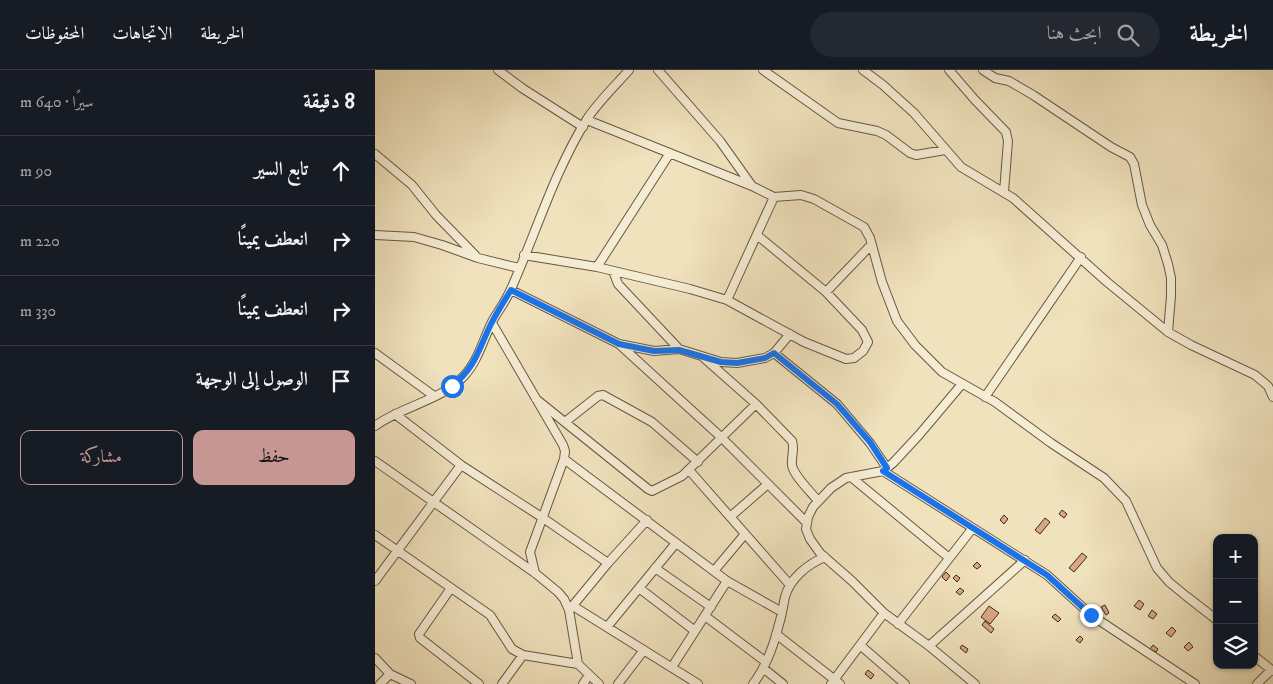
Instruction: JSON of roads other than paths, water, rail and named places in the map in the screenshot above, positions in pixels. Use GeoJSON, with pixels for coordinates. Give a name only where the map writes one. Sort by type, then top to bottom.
{"type":"FeatureCollection","features":[{"type":"Feature","properties":{"kind":"street"},"geometry":{"type":"LineString","coordinates":[[498,70],[522,88],[585,124],[670,153],[752,186],[774,197],[801,195],[814,199],[861,225],[866,231],[897,321],[915,345],[942,372],[985,397],[1104,478],[1126,502],[1157,568],[1169,582],[1213,617]]}},
{"type":"Feature","properties":{"kind":"street"},"geometry":{"type":"LineString","coordinates":[[375,426],[452,386],[468,372],[492,323],[511,290],[563,164],[585,124],[600,102],[629,70]]}},
{"type":"Feature","properties":{"kind":"street"},"geometry":{"type":"LineString","coordinates":[[658,70],[714,134],[752,186]]}},
{"type":"Feature","properties":{"kind":"street"},"geometry":{"type":"LineString","coordinates":[[763,70],[837,123],[877,131],[916,155],[945,150]]}},
{"type":"Feature","properties":{"kind":"street"},"geometry":{"type":"LineString","coordinates":[[863,70],[914,113],[961,167],[1013,198],[1107,282],[1168,332],[1255,375],[1268,386],[1273,397]]}},
{"type":"Feature","properties":{"kind":"street"},"geometry":{"type":"LineString","coordinates":[[949,70],[1006,132],[1004,192]]}},
{"type":"Feature","properties":{"kind":"street"},"geometry":{"type":"LineString","coordinates":[[983,70],[995,78],[1009,82],[1033,95],[1130,157],[1134,164],[1142,204],[1150,224],[1162,245],[1168,264],[1171,278],[1171,296],[1168,332]]}},
{"type":"Feature","properties":{"kind":"street"},"geometry":{"type":"LineString","coordinates":[[597,267],[670,153]]}},
{"type":"Feature","properties":{"kind":"street"},"geometry":{"type":"LineString","coordinates":[[375,154],[412,185],[437,215],[478,258]]}},
{"type":"Feature","properties":{"kind":"street"},"geometry":{"type":"LineString","coordinates":[[727,300],[774,197]]}},
{"type":"Feature","properties":{"kind":"street"},"geometry":{"type":"LineString","coordinates":[[375,235],[414,237],[478,258],[519,268]]}},
{"type":"Feature","properties":{"kind":"street"},"geometry":{"type":"LineString","coordinates":[[525,255],[597,267],[690,288],[727,300],[804,342],[846,358],[853,358],[863,351],[868,342],[862,330],[826,292],[757,235]]}},
{"type":"Feature","properties":{"kind":"street"},"geometry":{"type":"LineString","coordinates":[[826,292],[871,245]]}},
{"type":"Feature","properties":{"kind":"street"},"geometry":{"type":"LineString","coordinates":[[985,397],[1081,258]]}},
{"type":"Feature","properties":{"kind":"street"},"geometry":{"type":"LineString","coordinates":[[613,271],[618,284],[679,350]]}},
{"type":"Feature","properties":{"kind":"street"},"geometry":{"type":"LineString","coordinates":[[511,290],[619,344],[654,351],[679,350],[721,362],[737,363],[765,358],[774,353],[789,334]]}},
{"type":"Feature","properties":{"kind":"street"},"geometry":{"type":"LineString","coordinates":[[492,323],[563,445],[565,452],[531,552],[535,572]]}},
{"type":"Feature","properties":{"kind":"street"},"geometry":{"type":"LineString","coordinates":[[619,344],[722,438],[807,523]]}},
{"type":"Feature","properties":{"kind":"street"},"geometry":{"type":"LineString","coordinates":[[375,353],[434,396]]}},
{"type":"Feature","properties":{"kind":"street"},"geometry":{"type":"LineString","coordinates":[[774,353],[837,404],[870,442],[885,469],[972,528],[1055,580],[1091,615],[1195,684]]}},
{"type":"Feature","properties":{"kind":"street"},"geometry":{"type":"LineString","coordinates":[[702,357],[756,404],[792,441],[794,445],[791,465],[795,473],[818,500]]}},
{"type":"Feature","properties":{"kind":"street"},"geometry":{"type":"LineString","coordinates":[[962,384],[908,448],[885,469],[851,477],[831,488],[818,500],[808,517],[806,529],[810,539],[825,557],[883,613],[929,646],[975,684]]}},
{"type":"Feature","properties":{"kind":"street"},"geometry":{"type":"LineString","coordinates":[[565,422],[599,396],[603,395],[652,422],[698,462]]}},
{"type":"Feature","properties":{"kind":"street"},"geometry":{"type":"LineString","coordinates":[[536,399],[652,491],[682,476],[756,404]]}},
{"type":"Feature","properties":{"kind":"street"},"geometry":{"type":"LineString","coordinates":[[395,414],[461,465],[608,563]]}},
{"type":"Feature","properties":{"kind":"street"},"geometry":{"type":"LineString","coordinates":[[564,459],[727,581],[782,612]]}},
{"type":"Feature","properties":{"kind":"street"},"geometry":{"type":"LineString","coordinates":[[375,461],[535,572],[558,592],[571,608],[607,627],[698,684]]}},
{"type":"Feature","properties":{"kind":"street"},"geometry":{"type":"LineString","coordinates":[[375,581],[461,465]]}},
{"type":"Feature","properties":{"kind":"street"},"geometry":{"type":"LineString","coordinates":[[689,470],[790,585]]}},
{"type":"Feature","properties":{"kind":"street"},"geometry":{"type":"LineString","coordinates":[[851,477],[948,557]]}},
{"type":"Feature","properties":{"kind":"street"},"geometry":{"type":"LineString","coordinates":[[730,517],[768,484]]}},
{"type":"Feature","properties":{"kind":"street"},"geometry":{"type":"LineString","coordinates":[[578,664],[571,608],[647,520]]}},
{"type":"Feature","properties":{"kind":"street"},"geometry":{"type":"LineString","coordinates":[[898,624],[972,528]]}},
{"type":"Feature","properties":{"kind":"street"},"geometry":{"type":"LineString","coordinates":[[714,571],[745,534]]}},
{"type":"Feature","properties":{"kind":"street"},"geometry":{"type":"LineString","coordinates":[[375,535],[490,615],[512,649],[523,655],[578,664],[599,684]]}},
{"type":"Feature","properties":{"kind":"street"},"geometry":{"type":"LineString","coordinates":[[607,627],[677,543]]}},
{"type":"Feature","properties":{"kind":"street"},"geometry":{"type":"LineString","coordinates":[[753,684],[764,665],[776,634],[785,595],[790,585],[813,562],[825,557]]}},
{"type":"Feature","properties":{"kind":"street"},"geometry":{"type":"LineString","coordinates":[[929,646],[1025,560]]}},
{"type":"Feature","properties":{"kind":"street"},"geometry":{"type":"LineString","coordinates":[[655,568],[711,607]]}},
{"type":"Feature","properties":{"kind":"street"},"geometry":{"type":"LineString","coordinates":[[672,667],[727,581]]}},
{"type":"Feature","properties":{"kind":"street"},"geometry":{"type":"LineString","coordinates":[[451,588],[419,634],[420,638],[479,684]]}},
{"type":"Feature","properties":{"kind":"street"},"geometry":{"type":"LineString","coordinates":[[639,588],[695,631]]}},
{"type":"Feature","properties":{"kind":"street"},"geometry":{"type":"LineString","coordinates":[[776,634],[835,682],[883,613]]}},
{"type":"Feature","properties":{"kind":"street"},"geometry":{"type":"LineString","coordinates":[[705,616],[764,665],[783,684]]}},
{"type":"Feature","properties":{"kind":"street"},"geometry":{"type":"LineString","coordinates":[[860,645],[905,684]]}},
{"type":"Feature","properties":{"kind":"street"},"geometry":{"type":"LineString","coordinates":[[619,684],[644,650]]}},
{"type":"Feature","properties":{"kind":"street"},"geometry":{"type":"LineString","coordinates":[[502,684],[523,655]]}},
{"type":"Feature","properties":{"kind":"street"},"geometry":{"type":"LineString","coordinates":[[375,658],[390,674],[411,684]]}},
{"type":"Feature","properties":{"kind":"street"},"geometry":{"type":"LineString","coordinates":[[1257,684],[1272,671],[1258,659]]}},
{"type":"Feature","properties":{"kind":"street"},"geometry":{"type":"LineString","coordinates":[[380,684],[390,674]]}},
{"type":"Feature","properties":{"kind":"street"},"geometry":{"type":"LineString","coordinates":[[583,684],[589,675]]}}]}
